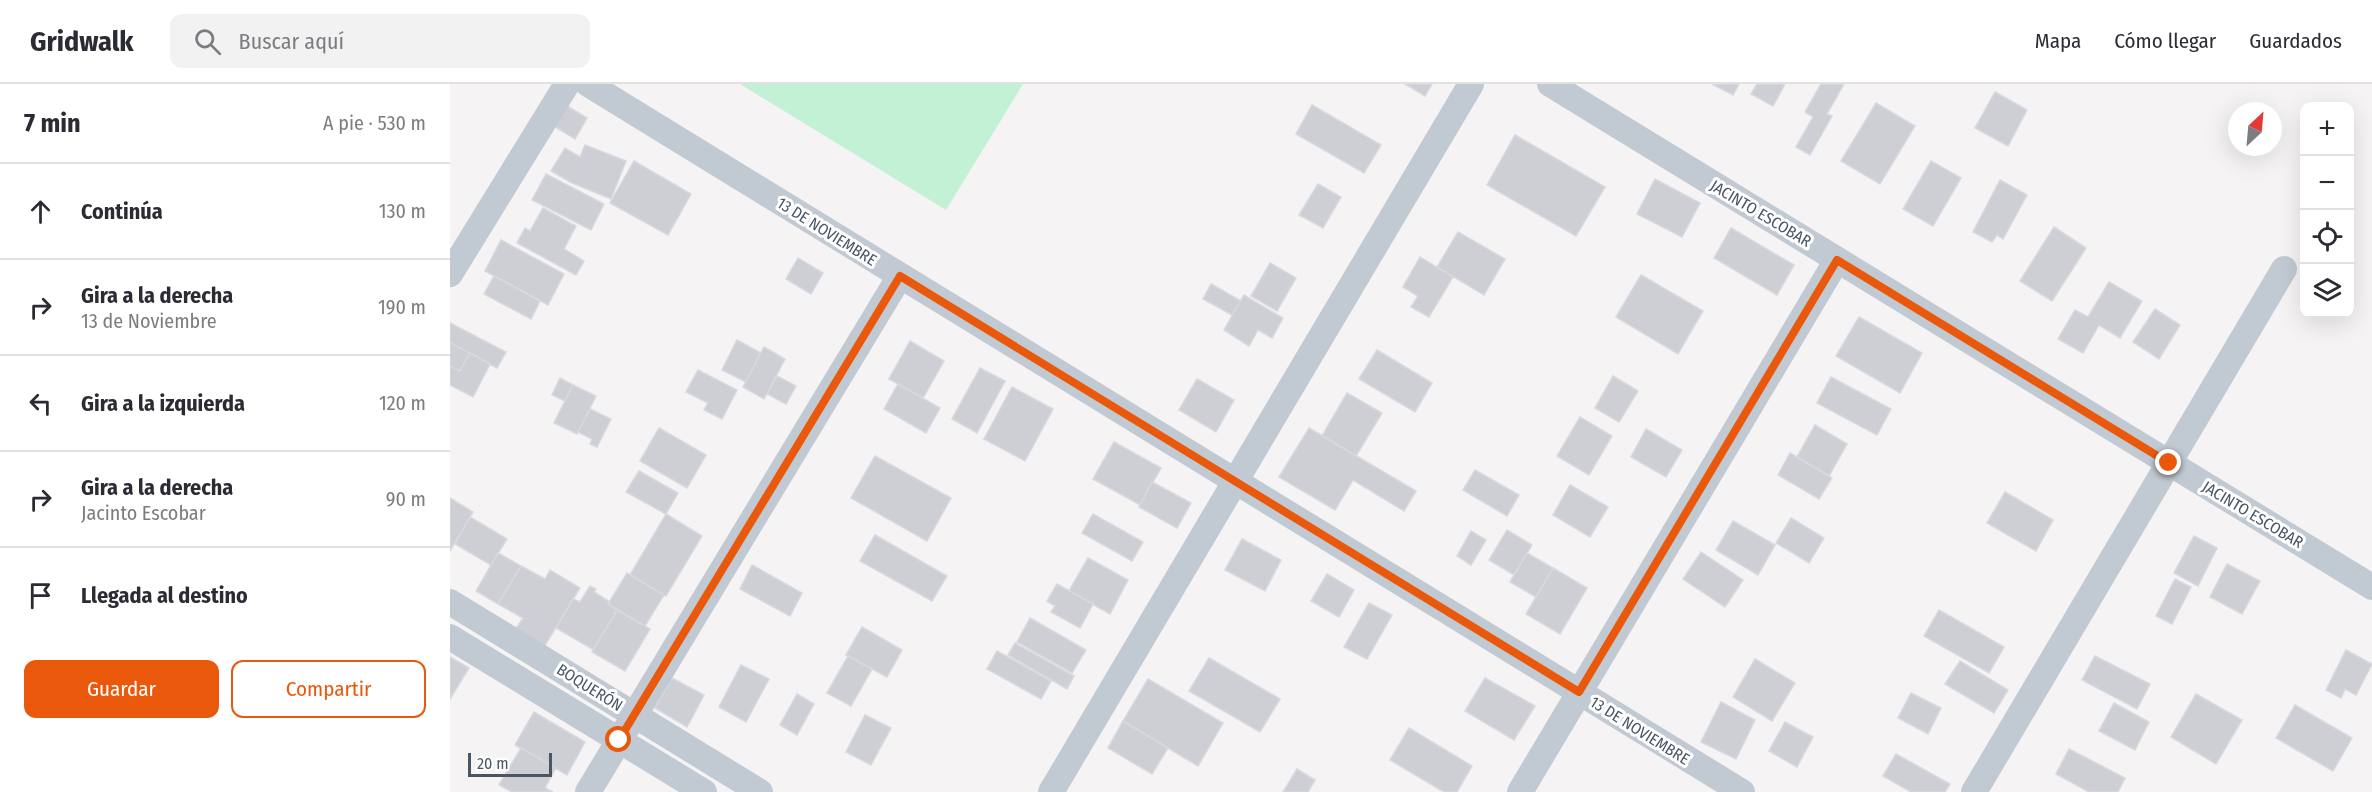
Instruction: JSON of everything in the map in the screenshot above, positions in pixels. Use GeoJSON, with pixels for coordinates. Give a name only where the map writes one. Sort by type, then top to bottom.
{"type":"FeatureCollection","features":[{"type":"Feature","properties":{"kind":"street"},"geometry":{"type":"LineString","coordinates":[[450,273],[567,84]]}},
{"type":"Feature","properties":{"kind":"street","name":"13 DE NOVIEMBRE"},"geometry":{"type":"LineString","coordinates":[[588,84],[1742,792]]}},
{"type":"Feature","properties":{"kind":"street"},"geometry":{"type":"LineString","coordinates":[[1050,792],[1471,84]]}},
{"type":"Feature","properties":{"kind":"street","name":"JACINTO ESCOBAR"},"geometry":{"type":"LineString","coordinates":[[1550,84],[2372,587]]}},
{"type":"Feature","properties":{"kind":"street"},"geometry":{"type":"LineString","coordinates":[[1520,792],[1837,260]]}},
{"type":"Feature","properties":{"kind":"street"},"geometry":{"type":"LineString","coordinates":[[1974,792],[2284,269]]}},
{"type":"Feature","properties":{"kind":"street"},"geometry":{"type":"LineString","coordinates":[[588,792],[900,276]]}},
{"type":"Feature","properties":{"kind":"street","name":"BOQUERÓN"},"geometry":{"type":"LineString","coordinates":[[450,602],[760,792]]}},
{"type":"Feature","properties":{"kind":"street","name":"BOQUERÓN"},"geometry":{"type":"LineString","coordinates":[[450,637],[704,792]]}},
{"type":"Feature","properties":{"kind":"green space"},"geometry":{"type":"Polygon","coordinates":[[[740,84],[1023,84],[946,210],[740,84]]]}},
{"type":"Feature","properties":{"kind":"building"},"geometry":{"type":"Polygon","coordinates":[[[1405,84],[1432,84],[1425,96],[1405,84]]]}},
{"type":"Feature","properties":{"kind":"building"},"geometry":{"type":"Polygon","coordinates":[[[1712,84],[1739,84],[1733,95],[1712,84]]]}},
{"type":"Feature","properties":{"kind":"building"},"geometry":{"type":"Polygon","coordinates":[[[1757,84],[1785,84],[1773,106],[1751,94],[1757,84]]]}},
{"type":"Feature","properties":{"kind":"building"},"geometry":{"type":"Polygon","coordinates":[[[1821,84],[1844,84],[1827,114],[1832,116],[1810,155],[1796,147],[1813,117],[1805,112],[1821,84]]]}},
{"type":"Feature","properties":{"kind":"building"},"geometry":{"type":"Polygon","coordinates":[[[1995,92],[2027,110],[2008,146],[1975,128],[1995,92]]]}},
{"type":"Feature","properties":{"kind":"building"},"geometry":{"type":"Polygon","coordinates":[[[1876,103],[1915,126],[1880,184],[1841,161],[1876,103]]]}},
{"type":"Feature","properties":{"kind":"building"},"geometry":{"type":"Polygon","coordinates":[[[564,104],[587,118],[575,139],[552,125],[564,104]]]}},
{"type":"Feature","properties":{"kind":"building"},"geometry":{"type":"Polygon","coordinates":[[[1312,105],[1381,145],[1364,173],[1296,134],[1312,105]]]}},
{"type":"Feature","properties":{"kind":"building"},"geometry":{"type":"Polygon","coordinates":[[[1515,135],[1605,187],[1576,236],[1487,185],[1515,135]]]}},
{"type":"Feature","properties":{"kind":"building"},"geometry":{"type":"Polygon","coordinates":[[[585,145],[626,161],[611,199],[570,182],[551,171],[565,148],[580,157],[585,145]]]}},
{"type":"Feature","properties":{"kind":"building"},"geometry":{"type":"Polygon","coordinates":[[[634,161],[691,194],[668,235],[610,203],[634,161]]]}},
{"type":"Feature","properties":{"kind":"building"},"geometry":{"type":"Polygon","coordinates":[[[1931,161],[1961,178],[1933,226],[1903,209],[1931,161]]]}},
{"type":"Feature","properties":{"kind":"building"},"geometry":{"type":"Polygon","coordinates":[[[546,174],[604,204],[591,230],[532,200],[546,174]]]}},
{"type":"Feature","properties":{"kind":"building"},"geometry":{"type":"Polygon","coordinates":[[[1655,179],[1700,203],[1682,237],[1637,214],[1655,179]]]}},
{"type":"Feature","properties":{"kind":"building"},"geometry":{"type":"Polygon","coordinates":[[[2000,180],[2027,195],[2003,239],[1997,235],[1992,242],[1973,232],[2000,180]]]}},
{"type":"Feature","properties":{"kind":"building"},"geometry":{"type":"Polygon","coordinates":[[[1318,184],[1341,197],[1323,228],[1299,215],[1318,184]]]}},
{"type":"Feature","properties":{"kind":"building"},"geometry":{"type":"Polygon","coordinates":[[[543,208],[576,226],[564,249],[584,261],[576,275],[517,243],[525,228],[530,231],[543,208]]]}},
{"type":"Feature","properties":{"kind":"building"},"geometry":{"type":"Polygon","coordinates":[[[2054,227],[2086,248],[2052,301],[2020,281],[2054,227]]]}},
{"type":"Feature","properties":{"kind":"building"},"geometry":{"type":"Polygon","coordinates":[[[1731,228],[1794,265],[1777,295],[1714,258],[1731,228]]]}},
{"type":"Feature","properties":{"kind":"building"},"geometry":{"type":"Polygon","coordinates":[[[1458,232],[1505,259],[1484,295],[1437,267],[1458,232]]]}},
{"type":"Feature","properties":{"kind":"building"},"geometry":{"type":"Polygon","coordinates":[[[501,240],[564,274],[548,305],[485,271],[501,240]]]}},
{"type":"Feature","properties":{"kind":"building"},"geometry":{"type":"Polygon","coordinates":[[[1420,257],[1453,277],[1429,317],[1411,307],[1418,296],[1403,287],[1420,257]]]}},
{"type":"Feature","properties":{"kind":"building"},"geometry":{"type":"Polygon","coordinates":[[[798,258],[823,273],[811,294],[786,279],[798,258]]]}},
{"type":"Feature","properties":{"kind":"building"},"geometry":{"type":"Polygon","coordinates":[[[1270,263],[1296,278],[1277,311],[1251,296],[1270,263]]]}},
{"type":"Feature","properties":{"kind":"building"},"geometry":{"type":"Polygon","coordinates":[[[1641,275],[1703,311],[1678,354],[1616,317],[1641,275]]]}},
{"type":"Feature","properties":{"kind":"building"},"geometry":{"type":"Polygon","coordinates":[[[494,276],[540,301],[531,319],[484,294],[494,276]]]}},
{"type":"Feature","properties":{"kind":"building"},"geometry":{"type":"Polygon","coordinates":[[[2109,282],[2142,301],[2120,338],[2099,325],[2083,353],[2058,339],[2075,310],[2088,317],[2109,282]]]}},
{"type":"Feature","properties":{"kind":"building"},"geometry":{"type":"Polygon","coordinates":[[[1211,284],[1241,301],[1232,315],[1203,299],[1211,284]]]}},
{"type":"Feature","properties":{"kind":"building"},"geometry":{"type":"Polygon","coordinates":[[[1244,295],[1283,318],[1272,338],[1258,330],[1249,346],[1224,330],[1244,295]]]}},
{"type":"Feature","properties":{"kind":"building"},"geometry":{"type":"Polygon","coordinates":[[[2155,309],[2180,325],[2159,359],[2133,342],[2155,309]]]}},
{"type":"Feature","properties":{"kind":"building"},"geometry":{"type":"Polygon","coordinates":[[[1859,317],[1922,353],[1900,393],[1836,356],[1859,317]]]}},
{"type":"Feature","properties":{"kind":"building"},"geometry":{"type":"Polygon","coordinates":[[[450,323],[506,352],[497,368],[450,343],[450,323]]]}},
{"type":"Feature","properties":{"kind":"building"},"geometry":{"type":"Polygon","coordinates":[[[737,340],[761,353],[746,382],[722,370],[737,340]]]}},
{"type":"Feature","properties":{"kind":"building"},"geometry":{"type":"Polygon","coordinates":[[[910,341],[944,361],[923,398],[889,379],[910,341]]]}},
{"type":"Feature","properties":{"kind":"building"},"geometry":{"type":"Polygon","coordinates":[[[450,343],[470,353],[460,371],[450,366],[450,343]]]}},
{"type":"Feature","properties":{"kind":"building"},"geometry":{"type":"Polygon","coordinates":[[[764,347],[785,359],[764,399],[743,387],[764,347]]]}},
{"type":"Feature","properties":{"kind":"building"},"geometry":{"type":"Polygon","coordinates":[[[1377,350],[1432,383],[1415,412],[1359,379],[1377,350]]]}},
{"type":"Feature","properties":{"kind":"building"},"geometry":{"type":"Polygon","coordinates":[[[470,353],[490,364],[473,397],[450,385],[450,366],[460,371],[470,353]]]}},
{"type":"Feature","properties":{"kind":"building"},"geometry":{"type":"Polygon","coordinates":[[[980,368],[1005,381],[977,433],[952,419],[980,368]]]}},
{"type":"Feature","properties":{"kind":"building"},"geometry":{"type":"Polygon","coordinates":[[[698,370],[737,390],[722,419],[704,410],[708,403],[686,392],[698,370]]]}},
{"type":"Feature","properties":{"kind":"building"},"geometry":{"type":"Polygon","coordinates":[[[777,376],[796,386],[786,404],[767,394],[777,376]]]}},
{"type":"Feature","properties":{"kind":"building"},"geometry":{"type":"Polygon","coordinates":[[[1613,376],[1638,391],[1619,422],[1595,408],[1613,376]]]}},
{"type":"Feature","properties":{"kind":"building"},"geometry":{"type":"Polygon","coordinates":[[[1831,377],[1891,409],[1877,435],[1817,403],[1831,377]]]}},
{"type":"Feature","properties":{"kind":"building"},"geometry":{"type":"Polygon","coordinates":[[[560,378],[573,385],[565,401],[552,395],[560,378]]]}},
{"type":"Feature","properties":{"kind":"building"},"geometry":{"type":"Polygon","coordinates":[[[1197,379],[1234,400],[1216,432],[1179,410],[1197,379]]]}},
{"type":"Feature","properties":{"kind":"building"},"geometry":{"type":"Polygon","coordinates":[[[898,384],[940,408],[926,433],[884,409],[898,384]]]}},
{"type":"Feature","properties":{"kind":"building"},"geometry":{"type":"Polygon","coordinates":[[[573,385],[596,396],[577,434],[554,423],[573,385]]]}},
{"type":"Feature","properties":{"kind":"building"},"geometry":{"type":"Polygon","coordinates":[[[1012,387],[1053,409],[1025,461],[984,439],[1012,387]]]}},
{"type":"Feature","properties":{"kind":"building"},"geometry":{"type":"Polygon","coordinates":[[[1347,393],[1382,413],[1356,456],[1322,436],[1347,393]]]}},
{"type":"Feature","properties":{"kind":"building"},"geometry":{"type":"Polygon","coordinates":[[[590,409],[611,419],[597,447],[590,444],[592,439],[578,432],[590,409]]]}},
{"type":"Feature","properties":{"kind":"building"},"geometry":{"type":"Polygon","coordinates":[[[1580,417],[1612,436],[1589,475],[1557,456],[1580,417]]]}},
{"type":"Feature","properties":{"kind":"building"},"geometry":{"type":"Polygon","coordinates":[[[1815,425],[1847,444],[1829,476],[1797,457],[1815,425]]]}},
{"type":"Feature","properties":{"kind":"building"},"geometry":{"type":"Polygon","coordinates":[[[659,428],[706,455],[687,488],[640,461],[659,428]]]}},
{"type":"Feature","properties":{"kind":"building"},"geometry":{"type":"Polygon","coordinates":[[[1309,428],[1416,491],[1404,511],[1353,480],[1335,510],[1279,477],[1309,428]]]}},
{"type":"Feature","properties":{"kind":"building"},"geometry":{"type":"Polygon","coordinates":[[[1646,429],[1682,450],[1666,477],[1631,457],[1646,429]]]}},
{"type":"Feature","properties":{"kind":"building"},"geometry":{"type":"Polygon","coordinates":[[[1114,442],[1161,468],[1140,505],[1093,479],[1114,442]]]}},
{"type":"Feature","properties":{"kind":"building"},"geometry":{"type":"Polygon","coordinates":[[[1790,453],[1832,478],[1819,499],[1778,475],[1790,453]]]}},
{"type":"Feature","properties":{"kind":"building"},"geometry":{"type":"Polygon","coordinates":[[[875,456],[951,498],[927,541],[851,498],[875,456]]]}},
{"type":"Feature","properties":{"kind":"building"},"geometry":{"type":"Polygon","coordinates":[[[1475,470],[1519,495],[1507,516],[1463,490],[1475,470]]]}},
{"type":"Feature","properties":{"kind":"building"},"geometry":{"type":"Polygon","coordinates":[[[639,471],[678,493],[666,514],[626,492],[639,471]]]}},
{"type":"Feature","properties":{"kind":"building"},"geometry":{"type":"Polygon","coordinates":[[[1152,482],[1191,503],[1177,528],[1139,507],[1152,482]]]}},
{"type":"Feature","properties":{"kind":"building"},"geometry":{"type":"Polygon","coordinates":[[[1570,485],[1608,507],[1590,537],[1553,515],[1570,485]]]}},
{"type":"Feature","properties":{"kind":"building"},"geometry":{"type":"Polygon","coordinates":[[[2005,492],[2053,520],[2036,551],[1987,523],[2005,492]]]}},
{"type":"Feature","properties":{"kind":"building"},"geometry":{"type":"Polygon","coordinates":[[[450,498],[473,512],[450,551],[450,498]]]}},
{"type":"Feature","properties":{"kind":"building"},"geometry":{"type":"Polygon","coordinates":[[[666,514],[702,536],[666,596],[630,575],[666,514]]]}},
{"type":"Feature","properties":{"kind":"building"},"geometry":{"type":"Polygon","coordinates":[[[1093,514],[1143,542],[1132,561],[1082,533],[1093,514]]]}},
{"type":"Feature","properties":{"kind":"building"},"geometry":{"type":"Polygon","coordinates":[[[470,517],[507,539],[491,565],[455,544],[470,517]]]}},
{"type":"Feature","properties":{"kind":"building"},"geometry":{"type":"Polygon","coordinates":[[[1791,518],[1824,538],[1809,563],[1776,543],[1791,518]]]}},
{"type":"Feature","properties":{"kind":"building"},"geometry":{"type":"Polygon","coordinates":[[[1733,521],[1775,545],[1758,575],[1716,550],[1733,521]]]}},
{"type":"Feature","properties":{"kind":"building"},"geometry":{"type":"Polygon","coordinates":[[[1507,530],[1532,545],[1514,575],[1489,560],[1507,530]]]}},
{"type":"Feature","properties":{"kind":"building"},"geometry":{"type":"Polygon","coordinates":[[[1471,531],[1486,540],[1471,565],[1457,556],[1471,531]]]}},
{"type":"Feature","properties":{"kind":"building"},"geometry":{"type":"Polygon","coordinates":[[[875,535],[947,576],[932,601],[860,561],[875,535]]]}},
{"type":"Feature","properties":{"kind":"building"},"geometry":{"type":"Polygon","coordinates":[[[2194,536],[2217,548],[2198,586],[2174,573],[2194,536]]]}},
{"type":"Feature","properties":{"kind":"building"},"geometry":{"type":"Polygon","coordinates":[[[1242,539],[1281,560],[1265,591],[1225,570],[1242,539]]]}},
{"type":"Feature","properties":{"kind":"building"},"geometry":{"type":"Polygon","coordinates":[[[1701,552],[1743,580],[1725,607],[1683,579],[1701,552]]]}},
{"type":"Feature","properties":{"kind":"building"},"geometry":{"type":"Polygon","coordinates":[[[498,553],[521,566],[498,604],[476,591],[498,553]]]}},
{"type":"Feature","properties":{"kind":"building"},"geometry":{"type":"Polygon","coordinates":[[[1527,553],[1553,568],[1536,597],[1510,582],[1527,553]]]}},
{"type":"Feature","properties":{"kind":"building"},"geometry":{"type":"Polygon","coordinates":[[[1088,558],[1128,580],[1110,614],[1069,591],[1088,558]]]}},
{"type":"Feature","properties":{"kind":"building"},"geometry":{"type":"Polygon","coordinates":[[[2227,564],[2260,581],[2242,614],[2210,597],[2227,564]]]}},
{"type":"Feature","properties":{"kind":"building"},"geometry":{"type":"Polygon","coordinates":[[[752,565],[802,593],[790,616],[740,589],[752,565]]]}},
{"type":"Feature","properties":{"kind":"building"},"geometry":{"type":"Polygon","coordinates":[[[521,566],[545,579],[550,570],[580,588],[544,647],[515,630],[523,618],[498,604],[521,566]]]}},
{"type":"Feature","properties":{"kind":"building"},"geometry":{"type":"Polygon","coordinates":[[[1553,568],[1587,588],[1560,634],[1526,614],[1553,568]]]}},
{"type":"Feature","properties":{"kind":"building"},"geometry":{"type":"Polygon","coordinates":[[[627,573],[664,595],[645,626],[608,604],[627,573]]]}},
{"type":"Feature","properties":{"kind":"building"},"geometry":{"type":"Polygon","coordinates":[[[1327,574],[1354,590],[1339,617],[1311,601],[1327,574]]]}},
{"type":"Feature","properties":{"kind":"building"},"geometry":{"type":"Polygon","coordinates":[[[2175,579],[2191,587],[2172,624],[2156,616],[2175,579]]]}},
{"type":"Feature","properties":{"kind":"building"},"geometry":{"type":"Polygon","coordinates":[[[1057,584],[1093,604],[1080,628],[1051,612],[1055,606],[1047,601],[1057,584]]]}},
{"type":"Feature","properties":{"kind":"building"},"geometry":{"type":"Polygon","coordinates":[[[590,586],[596,589],[594,592],[610,602],[608,604],[617,610],[594,650],[556,628],[573,599],[580,602],[590,586]]]}},
{"type":"Feature","properties":{"kind":"building"},"geometry":{"type":"Polygon","coordinates":[[[1369,603],[1392,615],[1367,659],[1344,647],[1369,603]]]}},
{"type":"Feature","properties":{"kind":"building"},"geometry":{"type":"Polygon","coordinates":[[[617,610],[650,629],[625,671],[592,652],[617,610]]]}},
{"type":"Feature","properties":{"kind":"building"},"geometry":{"type":"Polygon","coordinates":[[[1939,610],[2004,647],[1989,673],[1924,636],[1939,610]]]}},
{"type":"Feature","properties":{"kind":"building"},"geometry":{"type":"Polygon","coordinates":[[[1030,618],[1086,650],[1072,673],[1017,642],[1030,618]]]}},
{"type":"Feature","properties":{"kind":"building"},"geometry":{"type":"Polygon","coordinates":[[[862,627],[902,650],[887,677],[846,655],[862,627]]]}},
{"type":"Feature","properties":{"kind":"building"},"geometry":{"type":"Polygon","coordinates":[[[1015,643],[1074,676],[1067,689],[1008,655],[1015,643]]]}},
{"type":"Feature","properties":{"kind":"building"},"geometry":{"type":"Polygon","coordinates":[[[2346,650],[2372,664],[2356,695],[2345,689],[2341,698],[2326,690],[2346,650]]]}},
{"type":"Feature","properties":{"kind":"building"},"geometry":{"type":"Polygon","coordinates":[[[997,651],[1051,681],[1041,699],[987,669],[997,651]]]}},
{"type":"Feature","properties":{"kind":"building"},"geometry":{"type":"Polygon","coordinates":[[[848,656],[872,669],[851,706],[827,693],[848,656]]]}},
{"type":"Feature","properties":{"kind":"building"},"geometry":{"type":"Polygon","coordinates":[[[2095,656],[2150,684],[2137,709],[2082,680],[2095,656]]]}},
{"type":"Feature","properties":{"kind":"building"},"geometry":{"type":"Polygon","coordinates":[[[450,657],[469,668],[450,699],[450,657]]]}},
{"type":"Feature","properties":{"kind":"building"},"geometry":{"type":"Polygon","coordinates":[[[1209,658],[1280,699],[1260,732],[1189,691],[1209,658]]]}},
{"type":"Feature","properties":{"kind":"building"},"geometry":{"type":"Polygon","coordinates":[[[1755,659],[1795,683],[1772,721],[1733,697],[1755,659]]]}},
{"type":"Feature","properties":{"kind":"building"},"geometry":{"type":"Polygon","coordinates":[[[1960,661],[2008,690],[1994,713],[1945,684],[1960,661]]]}},
{"type":"Feature","properties":{"kind":"building"},"geometry":{"type":"Polygon","coordinates":[[[741,665],[769,679],[746,722],[719,707],[741,665]]]}},
{"type":"Feature","properties":{"kind":"building"},"geometry":{"type":"Polygon","coordinates":[[[672,678],[704,695],[687,727],[655,708],[672,678]]]}},
{"type":"Feature","properties":{"kind":"building"},"geometry":{"type":"Polygon","coordinates":[[[1485,678],[1535,706],[1514,740],[1465,711],[1485,678]]]}},
{"type":"Feature","properties":{"kind":"building"},"geometry":{"type":"Polygon","coordinates":[[[1148,679],[1223,723],[1198,766],[1123,721],[1148,679]]]}},
{"type":"Feature","properties":{"kind":"building"},"geometry":{"type":"Polygon","coordinates":[[[1911,693],[1941,708],[1928,734],[1898,718],[1911,693]]]}},
{"type":"Feature","properties":{"kind":"building"},"geometry":{"type":"Polygon","coordinates":[[[797,694],[814,704],[797,735],[780,725],[797,694]]]}},
{"type":"Feature","properties":{"kind":"building"},"geometry":{"type":"Polygon","coordinates":[[[2196,694],[2242,720],[2216,764],[2171,737],[2196,694]]]}},
{"type":"Feature","properties":{"kind":"building"},"geometry":{"type":"Polygon","coordinates":[[[1721,702],[1755,720],[1736,759],[1701,742],[1721,702]]]}},
{"type":"Feature","properties":{"kind":"building"},"geometry":{"type":"Polygon","coordinates":[[[2114,703],[2149,722],[2135,750],[2099,731],[2114,703]]]}},
{"type":"Feature","properties":{"kind":"building"},"geometry":{"type":"Polygon","coordinates":[[[2295,705],[2352,738],[2333,771],[2276,738],[2295,705]]]}},
{"type":"Feature","properties":{"kind":"building"},"geometry":{"type":"Polygon","coordinates":[[[534,712],[585,742],[567,775],[515,745],[534,712]]]}},
{"type":"Feature","properties":{"kind":"building"},"geometry":{"type":"Polygon","coordinates":[[[865,715],[891,728],[871,765],[846,752],[865,715]]]}},
{"type":"Feature","properties":{"kind":"building"},"geometry":{"type":"Polygon","coordinates":[[[1123,721],[1168,748],[1152,774],[1108,748],[1123,721]]]}},
{"type":"Feature","properties":{"kind":"building"},"geometry":{"type":"Polygon","coordinates":[[[1785,722],[1813,737],[1797,767],[1769,751],[1785,722]]]}},
{"type":"Feature","properties":{"kind":"building"},"geometry":{"type":"Polygon","coordinates":[[[1409,728],[1472,766],[1457,792],[1444,792],[1390,760],[1409,728]]]}},
{"type":"Feature","properties":{"kind":"building"},"geometry":{"type":"Polygon","coordinates":[[[521,748],[556,768],[545,788],[553,792],[512,792],[499,785],[521,748]]]}},
{"type":"Feature","properties":{"kind":"building"},"geometry":{"type":"Polygon","coordinates":[[[2069,749],[2125,778],[2118,792],[2089,792],[2056,774],[2069,749]]]}},
{"type":"Feature","properties":{"kind":"building"},"geometry":{"type":"Polygon","coordinates":[[[1896,754],[1950,784],[1945,792],[1911,792],[1883,776],[1896,754]]]}},
{"type":"Feature","properties":{"kind":"building"},"geometry":{"type":"Polygon","coordinates":[[[1297,769],[1315,780],[1308,792],[1283,792],[1297,769]]]}},
{"type":"Feature","properties":{"kind":"route"},"geometry":{"type":"LineString","coordinates":[[619,740],[900,276],[1579,692],[1837,260],[2169,463]]}}]}
